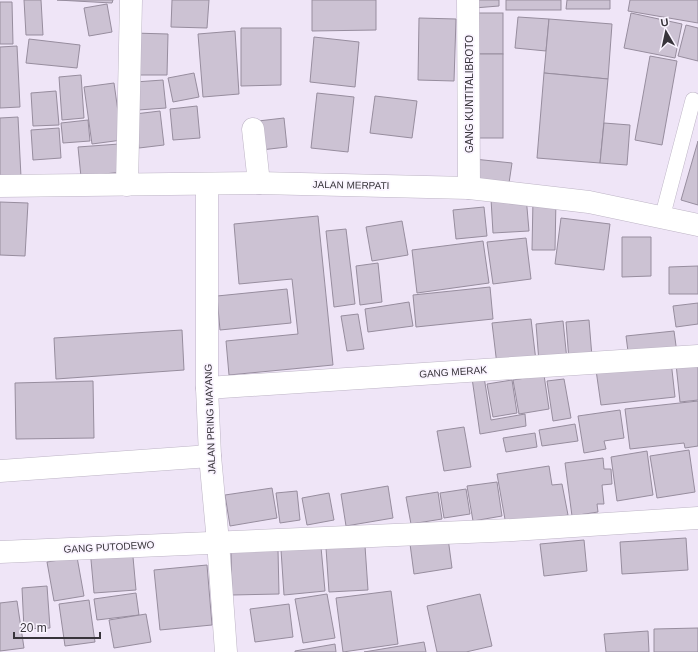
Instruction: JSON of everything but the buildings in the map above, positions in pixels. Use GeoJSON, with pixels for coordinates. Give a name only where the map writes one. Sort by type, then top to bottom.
{"type":"FeatureCollection","features":[{"type":"Feature","properties":{"kind":"street"},"geometry":{"type":"LineString","coordinates":[[127,186],[132,0]]}},
{"type":"Feature","properties":{"kind":"street","name":"GANG KUNTITALIBROTO"},"geometry":{"type":"LineString","coordinates":[[468,0],[469,188]]}},
{"type":"Feature","properties":{"kind":"street"},"geometry":{"type":"LineString","coordinates":[[253,129],[259,183]]}},
{"type":"Feature","properties":{"kind":"street","name":"JALAN MERPATI"},"geometry":{"type":"LineString","coordinates":[[0,186],[127,186],[259,183],[469,188],[589,202],[698,225]]}},
{"type":"Feature","properties":{"kind":"street","name":"JALAN PRING MAYANG"},"geometry":{"type":"LineString","coordinates":[[206,185],[207,388],[210,456],[226,652]]}},
{"type":"Feature","properties":{"kind":"street","name":"GANG MERAK"},"geometry":{"type":"LineString","coordinates":[[207,388],[698,356]]}},
{"type":"Feature","properties":{"kind":"street"},"geometry":{"type":"LineString","coordinates":[[0,471],[210,456]]}},
{"type":"Feature","properties":{"kind":"street","name":"GANG PUTODEWO"},"geometry":{"type":"LineString","coordinates":[[0,552],[513,530],[698,518]]}},
{"type":"Feature","properties":{"kind":"lane"},"geometry":{"type":"LineString","coordinates":[[662,218],[693,100]]}}]}
